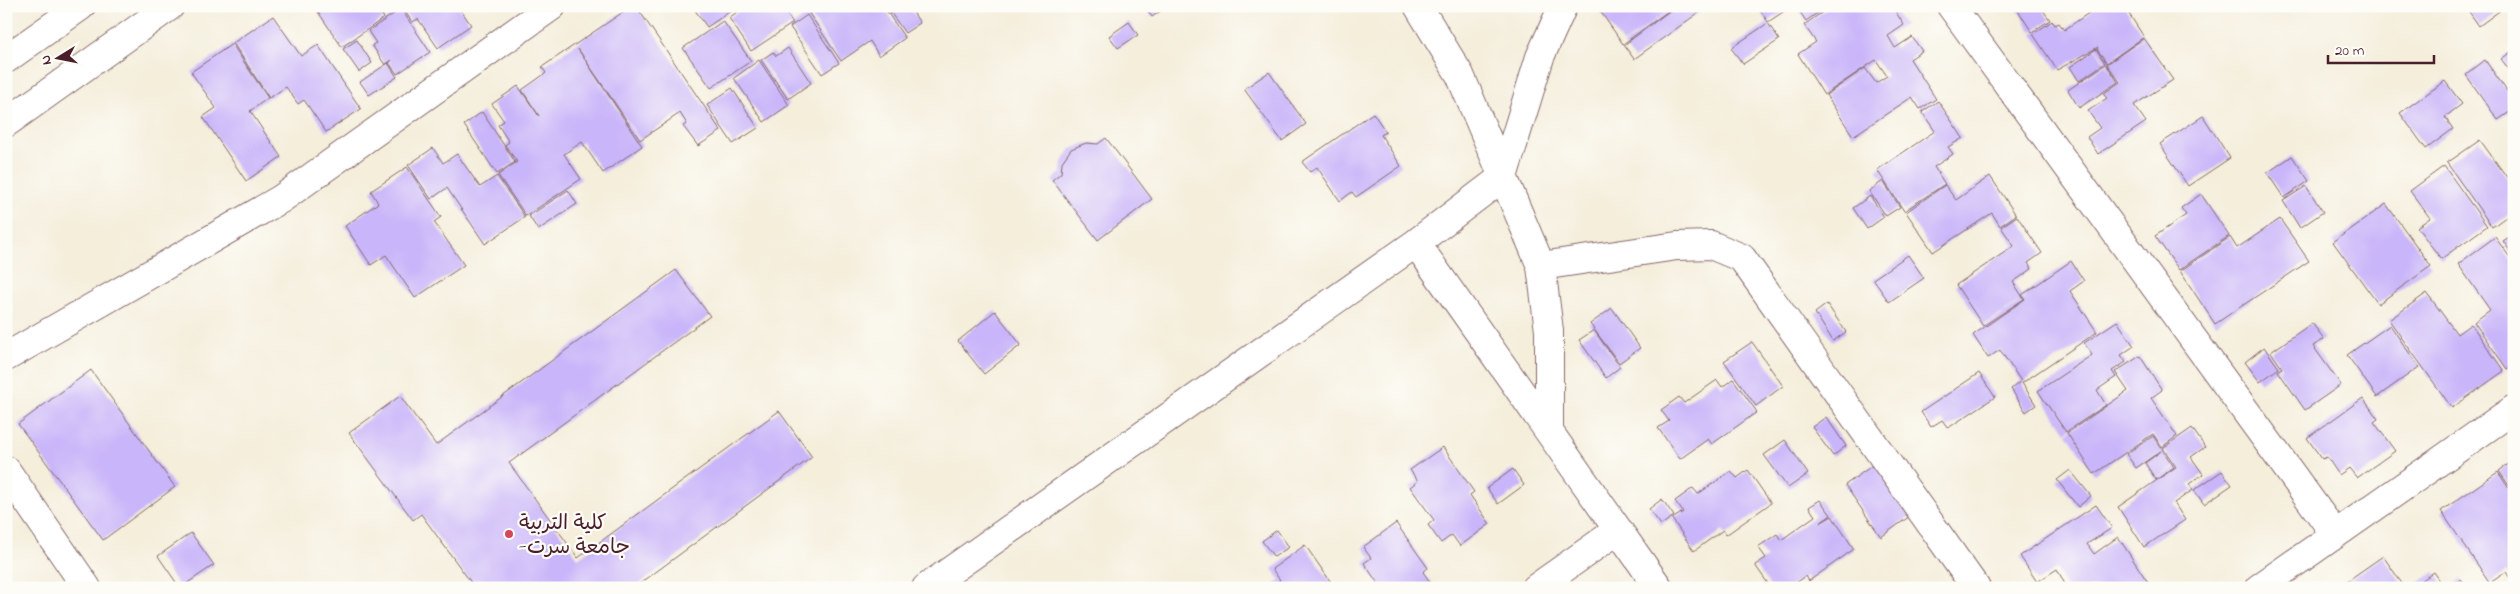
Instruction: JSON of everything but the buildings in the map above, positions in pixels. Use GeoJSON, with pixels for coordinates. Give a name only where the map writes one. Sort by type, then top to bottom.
{"type":"FeatureCollection","features":[{"type":"Feature","properties":{"kind":"street"},"geometry":{"type":"LineString","coordinates":[[6,59],[81,6]]}},
{"type":"Feature","properties":{"kind":"street"},"geometry":{"type":"LineString","coordinates":[[6,123],[170,6]]}},
{"type":"Feature","properties":{"kind":"street"},"geometry":{"type":"LineString","coordinates":[[6,357],[281,199],[552,6]]}},
{"type":"Feature","properties":{"kind":"street"},"geometry":{"type":"LineString","coordinates":[[1418,6],[1460,76],[1541,266],[1550,331],[1549,431]]}},
{"type":"Feature","properties":{"kind":"street"},"geometry":{"type":"LineString","coordinates":[[926,588],[1416,243],[1503,177],[1540,57],[1564,6]]}},
{"type":"Feature","properties":{"kind":"street"},"geometry":{"type":"LineString","coordinates":[[1951,6],[2335,534]]}},
{"type":"Feature","properties":{"kind":"street"},"geometry":{"type":"LineString","coordinates":[[1416,243],[1659,588]]}},
{"type":"Feature","properties":{"kind":"street"},"geometry":{"type":"LineString","coordinates":[[1541,266],[1677,246],[1711,245],[1742,258],[1976,588]]}},
{"type":"Feature","properties":{"kind":"street"},"geometry":{"type":"LineString","coordinates":[[2259,588],[2514,409]]}},
{"type":"Feature","properties":{"kind":"street"},"geometry":{"type":"LineString","coordinates":[[6,470],[87,588]]}},
{"type":"Feature","properties":{"kind":"street"},"geometry":{"type":"LineString","coordinates":[[1536,588],[1618,530]]}},
{"type":"Feature","properties":{"kind":"place","name":"كلية التربية -جامعة سرت"},"geometry":{"type":"Point","coordinates":[509,534]}}]}
